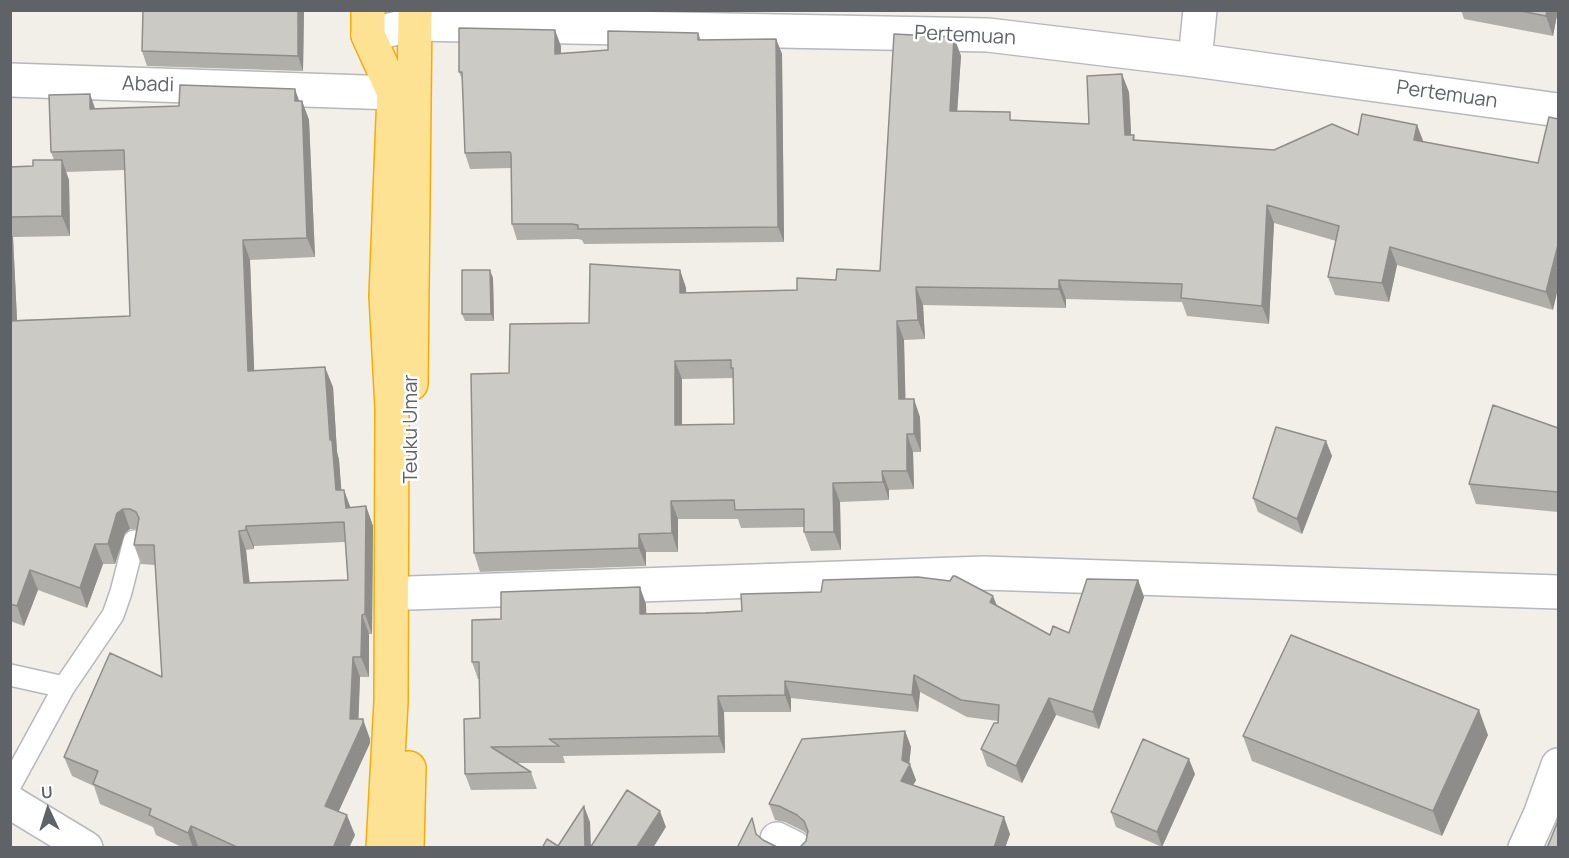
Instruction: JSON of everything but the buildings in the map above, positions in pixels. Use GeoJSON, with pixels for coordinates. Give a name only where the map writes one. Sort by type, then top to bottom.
{"type":"FeatureCollection","features":[{"type":"Feature","properties":{"kind":"highway","name":"Teuku Umar"},"geometry":{"type":"LineString","coordinates":[[407,848],[415,17]]}},
{"type":"Feature","properties":{"kind":"highway"},"geometry":{"type":"LineString","coordinates":[[368,23],[394,93],[386,296],[392,408],[392,702],[382,848]]}},
{"type":"Feature","properties":{"kind":"street"},"geometry":{"type":"LineString","coordinates":[[1195,60],[1200,10]]}},
{"type":"Feature","properties":{"kind":"street","name":"Pertemuan"},"geometry":{"type":"LineString","coordinates":[[368,23],[415,17],[720,20],[988,35],[1195,60],[1558,110]]}},
{"type":"Feature","properties":{"kind":"street","name":"Abadi"},"geometry":{"type":"LineString","coordinates":[[10,80],[394,93]]}},
{"type":"Feature","properties":{"kind":"street"},"geometry":{"type":"LineString","coordinates":[[410,593],[984,573],[1558,592]]}},
{"type":"Feature","properties":{"kind":"street"},"geometry":{"type":"LineString","coordinates":[[1525,848],[1558,765]]}},
{"type":"Feature","properties":{"kind":"street"},"geometry":{"type":"LineString","coordinates":[[10,802],[86,848]]}},
{"type":"Feature","properties":{"kind":"lane"},"geometry":{"type":"LineString","coordinates":[[10,786],[64,687],[113,615],[134,542]]}},
{"type":"Feature","properties":{"kind":"lane"},"geometry":{"type":"LineString","coordinates":[[10,675],[64,687]]}}]}
